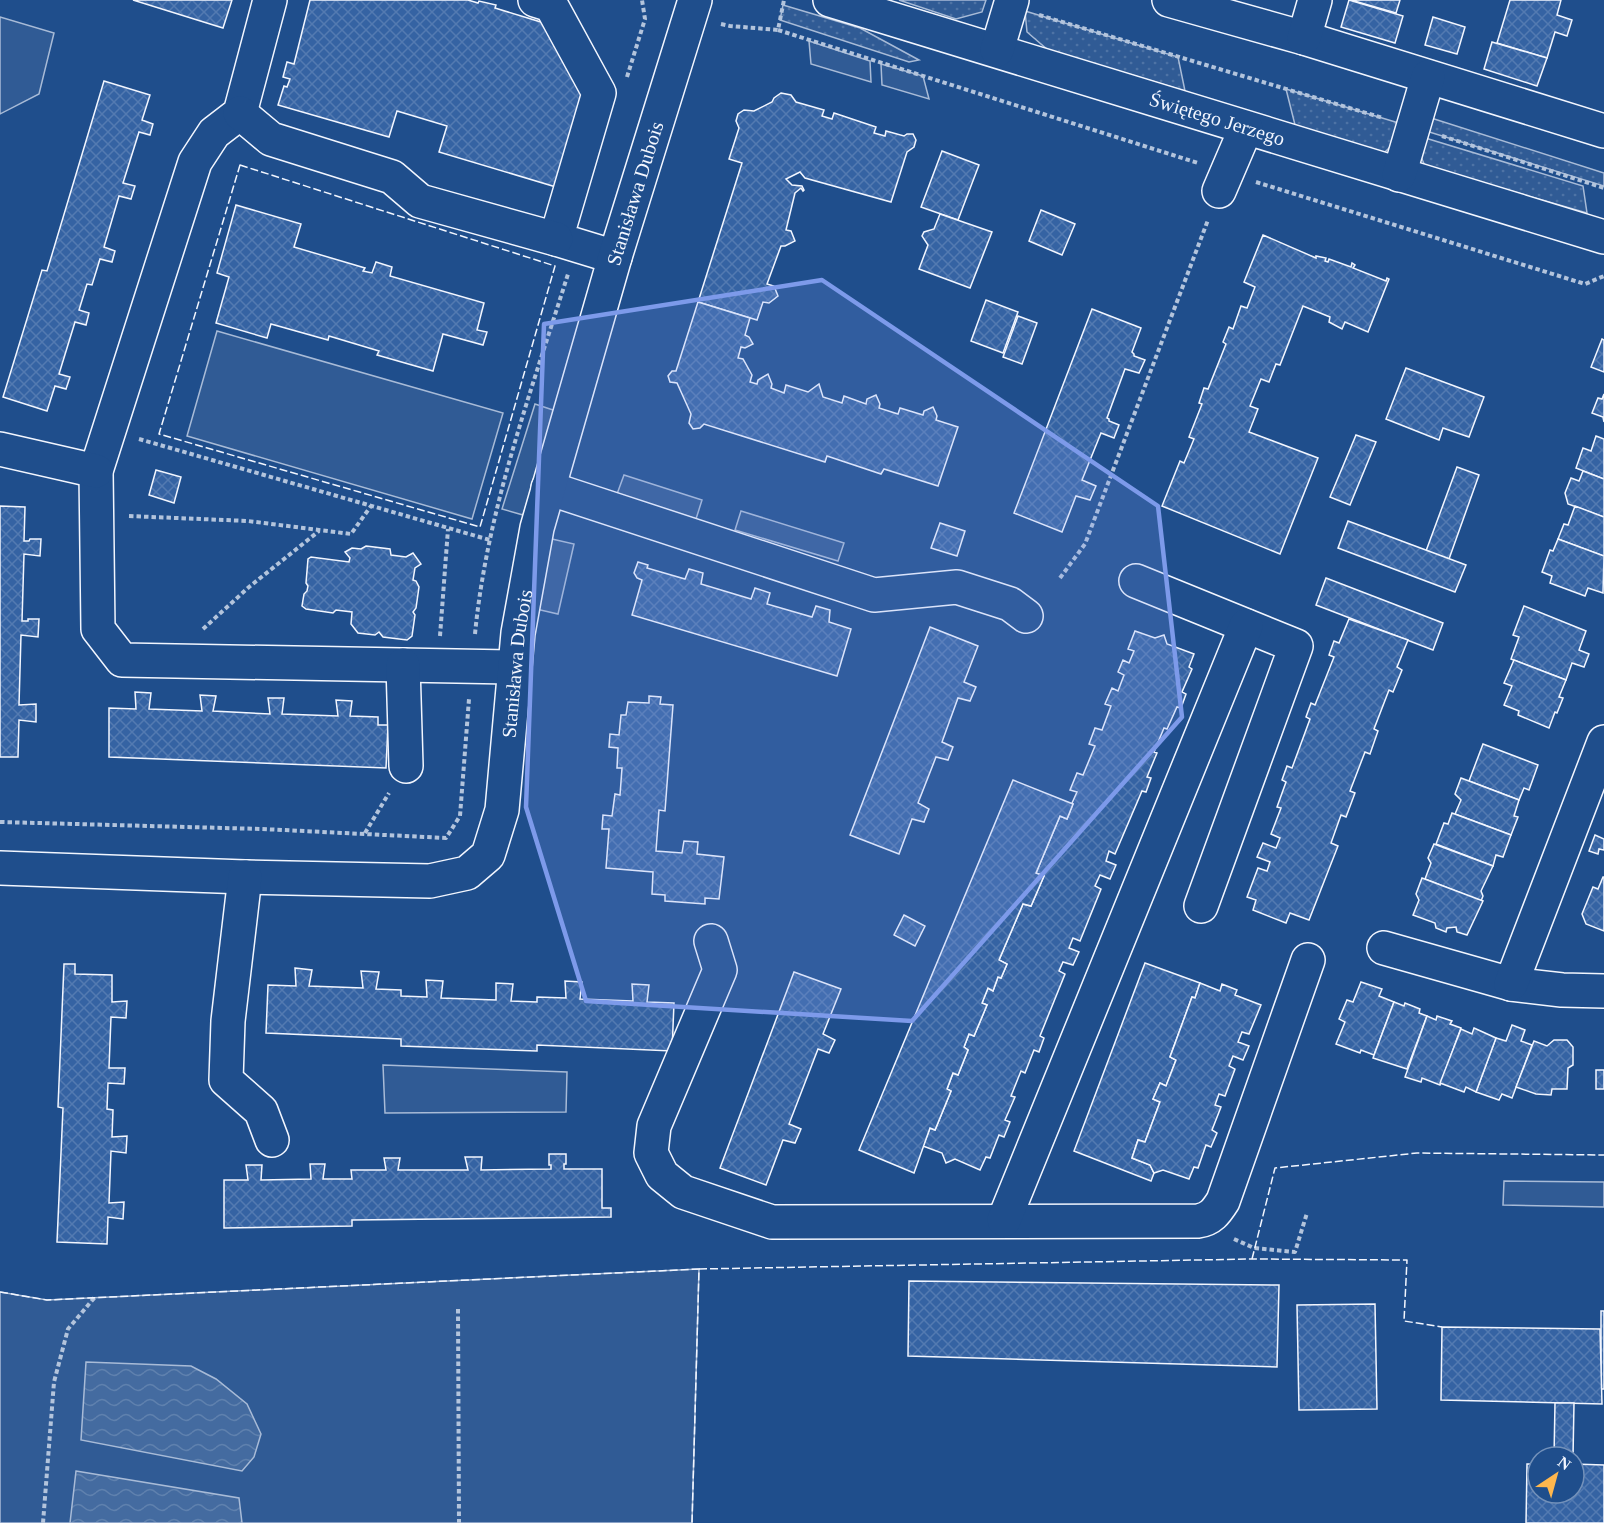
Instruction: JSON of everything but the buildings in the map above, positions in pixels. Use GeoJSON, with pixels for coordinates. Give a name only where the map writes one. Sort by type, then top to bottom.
{"type":"FeatureCollection","features":[{"type":"Feature","properties":{"kind":"street"},"geometry":{"type":"LineString","coordinates":[[270,0],[240,113],[214,133],[195,162],[96,471],[98,628],[122,660],[514,667]]}},
{"type":"Feature","properties":{"kind":"street"},"geometry":{"type":"LineString","coordinates":[[535,0],[552,5],[599,93],[556,239]]}},
{"type":"Feature","properties":{"kind":"street","name":"Świętego Jerzego"},"geometry":{"type":"LineString","coordinates":[[830,0],[1604,237]]}},
{"type":"Feature","properties":{"kind":"street"},"geometry":{"type":"LineString","coordinates":[[1169,0],[1304,38],[1604,131]]}},
{"type":"Feature","properties":{"kind":"street"},"geometry":{"type":"LineString","coordinates":[[1304,38],[1315,0]]}},
{"type":"Feature","properties":{"kind":"street"},"geometry":{"type":"LineString","coordinates":[[997,50],[1011,3]]}},
{"type":"Feature","properties":{"kind":"street","name":"Stanisława Dubois"},"geometry":{"type":"LineString","coordinates":[[0,868],[430,881],[467,873],[488,855],[502,810],[514,667],[537,528],[615,257],[692,7]]}},
{"type":"Feature","properties":{"kind":"street"},"geometry":{"type":"LineString","coordinates":[[1400,175],[1428,77]]}},
{"type":"Feature","properties":{"kind":"street"},"geometry":{"type":"LineString","coordinates":[[240,113],[271,139],[392,177],[420,201],[615,257]]}},
{"type":"Feature","properties":{"kind":"street"},"geometry":{"type":"LineString","coordinates":[[1223,182],[1246,128]]}},
{"type":"Feature","properties":{"kind":"street"},"geometry":{"type":"LineString","coordinates":[[0,449],[96,471]]}},
{"type":"Feature","properties":{"kind":"street"},"geometry":{"type":"LineString","coordinates":[[549,488],[874,595],[957,587],[1010,604],[1026,616]]}},
{"type":"Feature","properties":{"kind":"street"},"geometry":{"type":"LineString","coordinates":[[1137,581],[1296,646],[1201,906]]}},
{"type":"Feature","properties":{"kind":"street"},"geometry":{"type":"LineString","coordinates":[[1005,1220],[1246,626]]}},
{"type":"Feature","properties":{"kind":"street"},"geometry":{"type":"LineString","coordinates":[[403,665],[406,766]]}},
{"type":"Feature","properties":{"kind":"street"},"geometry":{"type":"LineString","coordinates":[[1511,984],[1604,742]]}},
{"type":"Feature","properties":{"kind":"street"},"geometry":{"type":"LineString","coordinates":[[245,877],[228,1021],[226,1080],[261,1111],[272,1140]]}},
{"type":"Feature","properties":{"kind":"street"},"geometry":{"type":"LineString","coordinates":[[711,941],[720,970],[654,1126],[651,1153],[662,1175],[682,1192],[772,1222],[1207,1220],[1217,1211],[1223,1201],[1308,960]]}},
{"type":"Feature","properties":{"kind":"street"},"geometry":{"type":"LineString","coordinates":[[1383,948],[1511,984],[1562,990],[1604,991]]}},
{"type":"Feature","properties":{"kind":"path"},"geometry":{"type":"LineString","coordinates":[[778,30],[784,0]]}},
{"type":"Feature","properties":{"kind":"path"},"geometry":{"type":"LineString","coordinates":[[1011,3],[1604,188]]}},
{"type":"Feature","properties":{"kind":"path"},"geometry":{"type":"LineString","coordinates":[[692,7],[730,26],[778,30],[1223,182],[1585,284],[1604,276]]}},
{"type":"Feature","properties":{"kind":"path"},"geometry":{"type":"LineString","coordinates":[[1060,578],[1085,544],[1223,182]]}},
{"type":"Feature","properties":{"kind":"path"},"geometry":{"type":"LineString","coordinates":[[109,431],[490,540]]}},
{"type":"Feature","properties":{"kind":"path"},"geometry":{"type":"LineString","coordinates":[[96,514],[248,521],[351,534],[371,506]]}},
{"type":"Feature","properties":{"kind":"path"},"geometry":{"type":"LineString","coordinates":[[437,666],[448,529]]}},
{"type":"Feature","properties":{"kind":"path"},"geometry":{"type":"LineString","coordinates":[[168,661],[249,587],[320,530]]}},
{"type":"Feature","properties":{"kind":"path"},"geometry":{"type":"LineString","coordinates":[[365,833],[406,766]]}},
{"type":"Feature","properties":{"kind":"path"},"geometry":{"type":"LineString","coordinates":[[0,822],[421,836]]}},
{"type":"Feature","properties":{"kind":"path"},"geometry":{"type":"LineString","coordinates":[[1198,1221],[1254,1248],[1295,1252],[1307,1213]]}},
{"type":"Feature","properties":{"kind":"path"},"geometry":{"type":"LineString","coordinates":[[43,1523],[54,1382],[68,1329],[95,1297]]}},
{"type":"Feature","properties":{"kind":"path"},"geometry":{"type":"LineString","coordinates":[[458,1309],[459,1523]]}},
{"type":"Feature","properties":{"kind":"highlighted area"},"geometry":{"type":"Polygon","coordinates":[[[822,280],[1158,506],[1182,717],[912,1021],[586,1001],[526,807],[544,324],[822,280]]]}},
{"type":"Feature","properties":{"kind":"shaded area"},"geometry":{"type":"Polygon","coordinates":[[[899,0],[986,0],[982,12],[956,19],[899,0]]]}},
{"type":"Feature","properties":{"kind":"shaded area"},"geometry":{"type":"Polygon","coordinates":[[[783,5],[860,28],[919,60],[909,62],[780,20],[783,5]]]}},
{"type":"Feature","properties":{"kind":"shaded area"},"geometry":{"type":"Polygon","coordinates":[[[1025,11],[1178,57],[1185,91],[1048,50],[1027,32],[1025,11]]]}},
{"type":"Feature","properties":{"kind":"shaded area"},"geometry":{"type":"Polygon","coordinates":[[[0,17],[54,33],[39,94],[0,114],[0,17]]]}},
{"type":"Feature","properties":{"kind":"shaded area"},"geometry":{"type":"Polygon","coordinates":[[[809,41],[870,61],[871,82],[811,64],[809,41]]]}},
{"type":"Feature","properties":{"kind":"shaded area"},"geometry":{"type":"Polygon","coordinates":[[[881,64],[923,76],[929,99],[882,85],[881,64]]]}},
{"type":"Feature","properties":{"kind":"shaded area"},"geometry":{"type":"Polygon","coordinates":[[[1286,89],[1402,124],[1393,144],[1384,153],[1295,125],[1286,89]]]}},
{"type":"Feature","properties":{"kind":"shaded area"},"geometry":{"type":"Polygon","coordinates":[[[1428,117],[1604,173],[1604,186],[1426,131],[1428,117]]]}},
{"type":"Feature","properties":{"kind":"shaded area"},"geometry":{"type":"Polygon","coordinates":[[[1422,137],[1583,186],[1587,213],[1425,166],[1418,150],[1422,137]]]}},
{"type":"Feature","properties":{"kind":"shaded area"},"geometry":{"type":"Polygon","coordinates":[[[217,331],[503,413],[472,519],[187,436],[217,331]]]}},
{"type":"Feature","properties":{"kind":"shaded area"},"geometry":{"type":"Polygon","coordinates":[[[535,404],[556,411],[523,515],[502,509],[535,404]]]}},
{"type":"Feature","properties":{"kind":"shaded area"},"geometry":{"type":"Polygon","coordinates":[[[624,475],[702,500],[696,519],[617,494],[624,475]]]}},
{"type":"Feature","properties":{"kind":"shaded area"},"geometry":{"type":"Polygon","coordinates":[[[741,511],[844,543],[838,561],[735,530],[741,511]]]}},
{"type":"Feature","properties":{"kind":"shaded area"},"geometry":{"type":"Polygon","coordinates":[[[552,539],[574,544],[558,614],[536,609],[552,539]]]}},
{"type":"Feature","properties":{"kind":"shaded area"},"geometry":{"type":"Polygon","coordinates":[[[383,1065],[567,1072],[566,1112],[385,1113],[383,1065]]]}},
{"type":"Feature","properties":{"kind":"shaded area"},"geometry":{"type":"Polygon","coordinates":[[[1504,1181],[1604,1182],[1604,1207],[1503,1205],[1504,1181]]]}},
{"type":"Feature","properties":{"kind":"shaded area"},"geometry":{"type":"Polygon","coordinates":[[[699,1269],[692,1523],[0,1523],[0,1292],[47,1300],[699,1269]]]}},
{"type":"Feature","properties":{"kind":"water"},"geometry":{"type":"Polygon","coordinates":[[[86,1362],[191,1366],[216,1379],[247,1404],[261,1434],[254,1457],[242,1471],[81,1440],[86,1362]]]}},
{"type":"Feature","properties":{"kind":"water"},"geometry":{"type":"Polygon","coordinates":[[[76,1471],[239,1498],[242,1523],[70,1523],[76,1471]]]}},
{"type":"Feature","properties":{"kind":"fence"},"geometry":{"type":"LineString","coordinates":[[240,165],[555,266],[480,527],[159,434],[240,165]]}},
{"type":"Feature","properties":{"kind":"fence"},"geometry":{"type":"LineString","coordinates":[[1252,1259],[1275,1168],[1417,1153],[1604,1155]]}},
{"type":"Feature","properties":{"kind":"fence"},"geometry":{"type":"LineString","coordinates":[[699,1269],[1252,1259],[1407,1260],[1404,1321],[1442,1327]]}},
{"type":"Feature","properties":{"kind":"fence"},"geometry":{"type":"LineString","coordinates":[[0,1292],[47,1300],[699,1269],[692,1523]]}}]}
